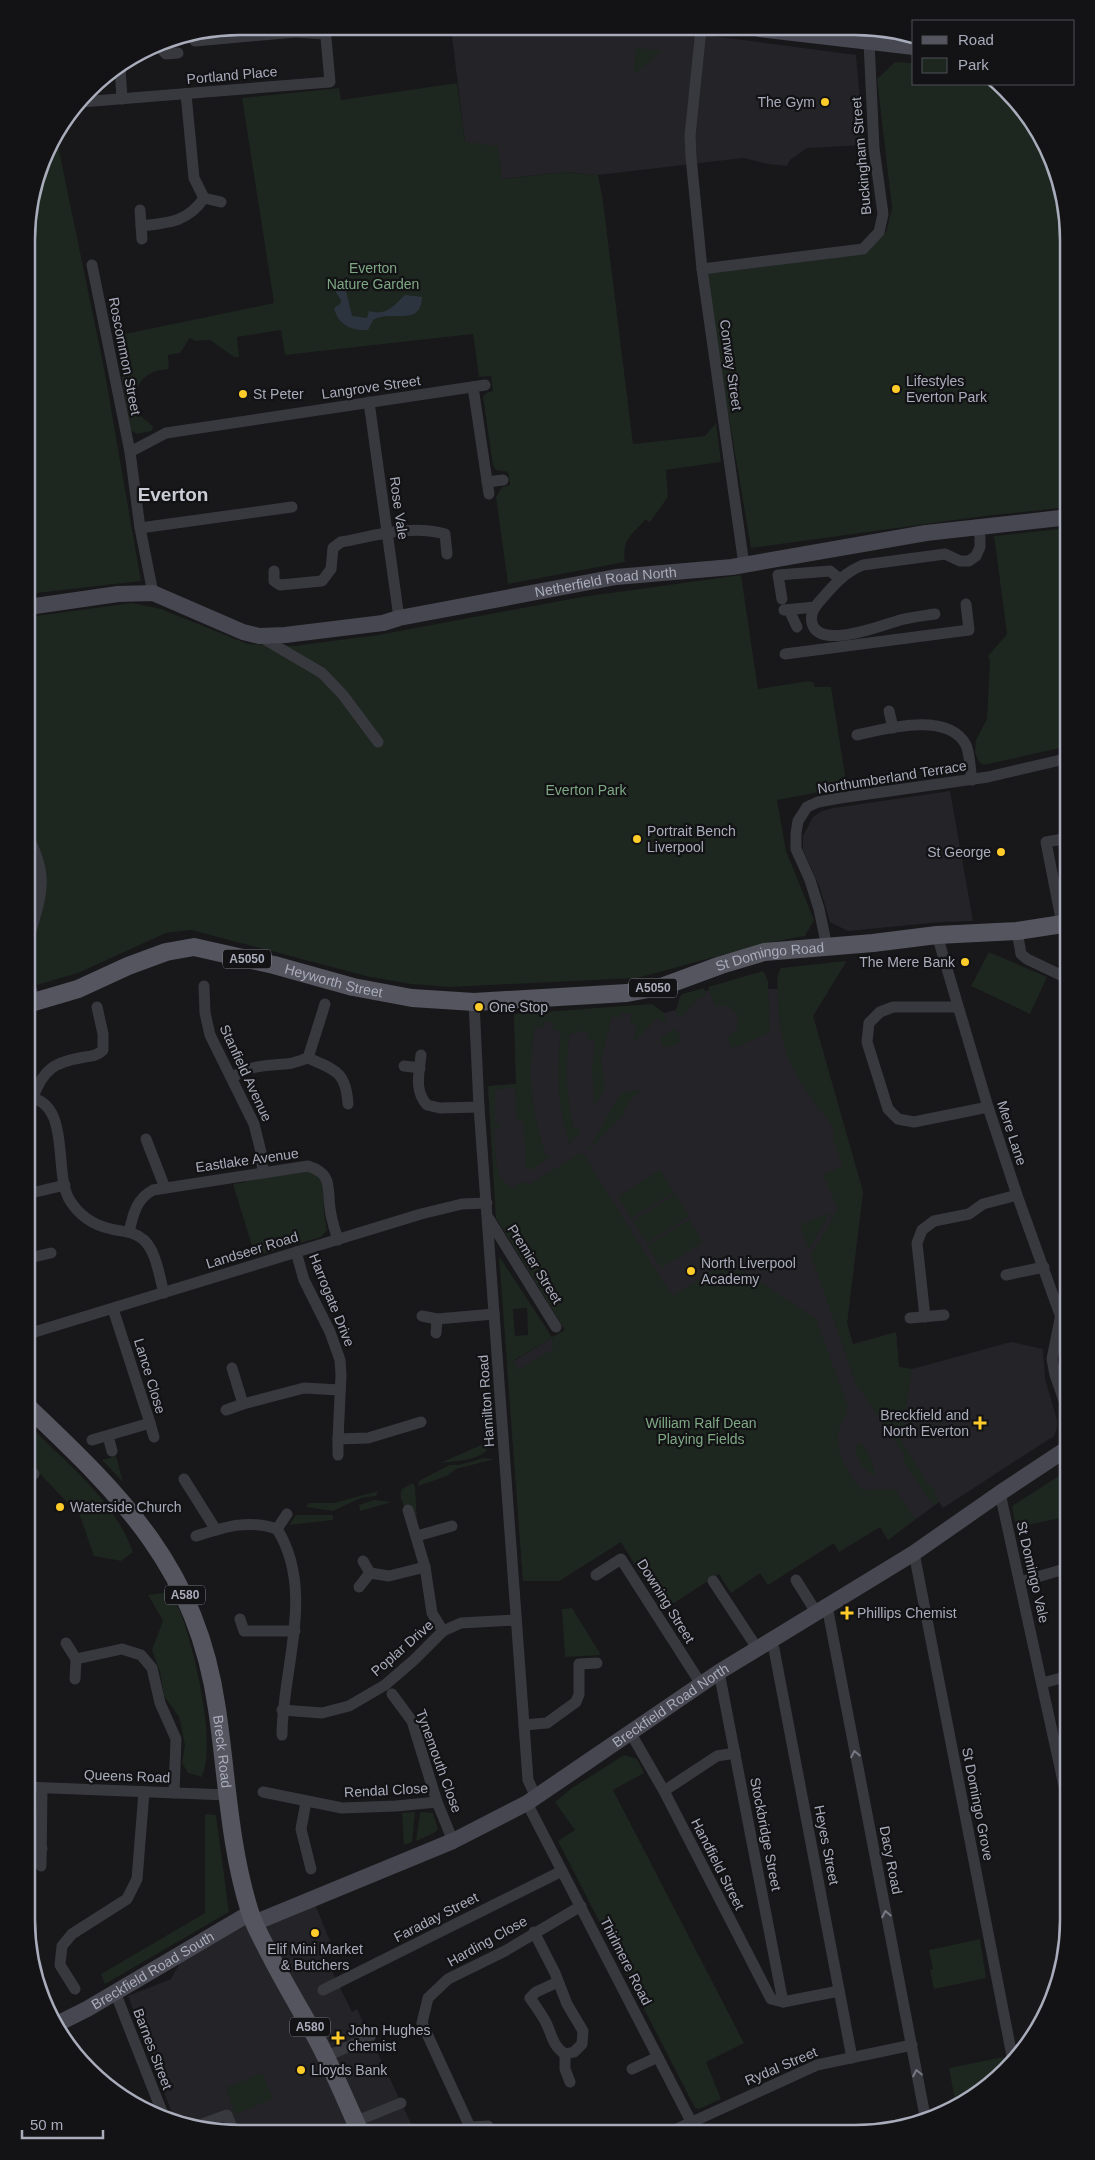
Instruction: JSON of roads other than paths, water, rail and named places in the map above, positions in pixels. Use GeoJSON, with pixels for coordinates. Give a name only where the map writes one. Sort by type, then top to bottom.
{"type":"FeatureCollection","features":[{"type":"Feature","properties":{"kind":"main road","name":"St Domingo Road"},"geometry":{"type":"LineString","coordinates":[[474,1002],[627,993],[664,986],[721,965],[764,952],[937,935],[1017,931],[1060,925]]}},
{"type":"Feature","properties":{"kind":"main road","name":"Heyworth Street"},"geometry":{"type":"LineString","coordinates":[[35,1002],[78,989],[128,966],[166,952],[194,947],[274,965],[353,988],[412,998],[474,1002]]}},
{"type":"Feature","properties":{"kind":"main road","name":"Breck Road"},"geometry":{"type":"LineString","coordinates":[[35,1414],[80,1457],[132,1512],[157,1546],[182,1590],[197,1625],[209,1667],[217,1710],[233,1838],[252,1918],[362,2125]]}},
{"type":"Feature","properties":{"kind":"street"},"geometry":{"type":"LineString","coordinates":[[195,41],[262,35]]}},
{"type":"Feature","properties":{"kind":"street","name":"Portland Place"},"geometry":{"type":"LineString","coordinates":[[89,101],[330,82],[325,35]]}},
{"type":"Feature","properties":{"kind":"street","name":"Conway Street"},"geometry":{"type":"LineString","coordinates":[[701,35],[690,136],[692,168],[702,269],[744,565]]}},
{"type":"Feature","properties":{"kind":"street"},"geometry":{"type":"LineString","coordinates":[[805,35],[912,47]]}},
{"type":"Feature","properties":{"kind":"street","name":"Buckingham Street"},"geometry":{"type":"LineString","coordinates":[[702,269],[863,249],[879,232],[883,214],[874,148],[868,42]]}},
{"type":"Feature","properties":{"kind":"street"},"geometry":{"type":"LineString","coordinates":[[163,51],[166,54],[178,53]]}},
{"type":"Feature","properties":{"kind":"street"},"geometry":{"type":"LineString","coordinates":[[120,74],[122,99]]}},
{"type":"Feature","properties":{"kind":"street"},"geometry":{"type":"LineString","coordinates":[[186,94],[194,178],[204,198]]}},
{"type":"Feature","properties":{"kind":"street"},"geometry":{"type":"LineString","coordinates":[[204,198],[221,202]]}},
{"type":"Feature","properties":{"kind":"street"},"geometry":{"type":"LineString","coordinates":[[141,226],[171,223],[182,219],[198,208],[204,198]]}},
{"type":"Feature","properties":{"kind":"street"},"geometry":{"type":"LineString","coordinates":[[140,210],[142,239]]}},
{"type":"Feature","properties":{"kind":"street","name":"Roscommon Street"},"geometry":{"type":"LineString","coordinates":[[92,265],[130,452],[140,528],[153,593]]}},
{"type":"Feature","properties":{"kind":"street","name":"Langrove Street"},"geometry":{"type":"LineString","coordinates":[[130,452],[166,433],[479,386],[488,494]]}},
{"type":"Feature","properties":{"kind":"street","name":"Rose Vale"},"geometry":{"type":"LineString","coordinates":[[369,402],[399,618]]}},
{"type":"Feature","properties":{"kind":"street"},"geometry":{"type":"LineString","coordinates":[[487,482],[503,480]]}},
{"type":"Feature","properties":{"kind":"street"},"geometry":{"type":"LineString","coordinates":[[140,528],[292,507]]}},
{"type":"Feature","properties":{"kind":"street","name":"Netherfield Road North"},"geometry":{"type":"LineString","coordinates":[[153,593],[243,632],[259,636],[285,635],[383,623],[399,618],[616,577],[744,565],[926,532],[1060,518]]}},
{"type":"Feature","properties":{"kind":"street"},"geometry":{"type":"LineString","coordinates":[[935,614],[896,621],[880,628],[833,636],[822,635],[812,625],[811,615],[815,607],[840,579],[852,570],[871,564],[945,554],[960,560],[969,561],[976,556],[980,547],[977,527]]}},
{"type":"Feature","properties":{"kind":"street"},"geometry":{"type":"LineString","coordinates":[[274,571],[274,582],[280,585],[322,581],[331,569],[333,548],[341,542],[414,530],[432,530],[445,534],[447,554]]}},
{"type":"Feature","properties":{"kind":"street"},"geometry":{"type":"LineString","coordinates":[[797,627],[785,606],[778,575],[830,571],[840,579]]}},
{"type":"Feature","properties":{"kind":"street"},"geometry":{"type":"LineString","coordinates":[[35,605],[118,594],[153,593]]}},
{"type":"Feature","properties":{"kind":"street"},"geometry":{"type":"LineString","coordinates":[[786,654],[969,630],[966,604]]}},
{"type":"Feature","properties":{"kind":"street"},"geometry":{"type":"LineString","coordinates":[[785,606],[815,607]]}},
{"type":"Feature","properties":{"kind":"street"},"geometry":{"type":"LineString","coordinates":[[259,636],[322,673],[343,695],[378,742]]}},
{"type":"Feature","properties":{"kind":"street"},"geometry":{"type":"LineString","coordinates":[[889,711],[892,728]]}},
{"type":"Feature","properties":{"kind":"street"},"geometry":{"type":"LineString","coordinates":[[857,735],[923,724],[954,733],[966,745],[972,780]]}},
{"type":"Feature","properties":{"kind":"street","name":"Northumberland Terrace"},"geometry":{"type":"LineString","coordinates":[[827,947],[819,909],[810,880],[796,849],[798,821],[808,807],[818,802],[840,798],[972,780],[1060,760]]}},
{"type":"Feature","properties":{"kind":"street"},"geometry":{"type":"LineString","coordinates":[[1060,840],[1046,842],[1060,902]]}},
{"type":"Feature","properties":{"kind":"street"},"geometry":{"type":"LineString","coordinates":[[35,852],[39,860],[42,886],[41,900],[35,919]]}},
{"type":"Feature","properties":{"kind":"street"},"geometry":{"type":"LineString","coordinates":[[1017,931],[1021,954],[1027,959],[1060,975]]}},
{"type":"Feature","properties":{"kind":"street","name":"Mere Lane"},"geometry":{"type":"LineString","coordinates":[[937,935],[988,1107],[1017,1195],[1060,1310]]}},
{"type":"Feature","properties":{"kind":"street","name":"Stanfield Avenue"},"geometry":{"type":"LineString","coordinates":[[204,986],[205,1013],[210,1035],[254,1124],[261,1152],[263,1173]]}},
{"type":"Feature","properties":{"kind":"street","name":"Hamilton Road"},"geometry":{"type":"LineString","coordinates":[[474,1002],[479,1107],[531,1800]]}},
{"type":"Feature","properties":{"kind":"street"},"geometry":{"type":"LineString","coordinates":[[308,1058],[325,1004]]}},
{"type":"Feature","properties":{"kind":"street"},"geometry":{"type":"LineString","coordinates":[[35,1088],[42,1076],[55,1065],[68,1060],[95,1056],[103,1050],[103,1034],[97,1007]]}},
{"type":"Feature","properties":{"kind":"street"},"geometry":{"type":"LineString","coordinates":[[958,1007],[892,1007],[880,1012],[869,1023],[867,1042],[888,1109],[898,1119],[914,1122],[988,1107]]}},
{"type":"Feature","properties":{"kind":"street"},"geometry":{"type":"LineString","coordinates":[[421,1055],[419,1094],[427,1105],[440,1108],[479,1107]]}},
{"type":"Feature","properties":{"kind":"street"},"geometry":{"type":"LineString","coordinates":[[232,1078],[253,1067],[270,1064],[284,1065],[308,1058],[336,1070],[340,1074],[346,1085],[348,1104]]}},
{"type":"Feature","properties":{"kind":"street"},"geometry":{"type":"LineString","coordinates":[[404,1066],[420,1068]]}},
{"type":"Feature","properties":{"kind":"street"},"geometry":{"type":"LineString","coordinates":[[35,1100],[46,1105],[54,1118],[65,1185],[72,1203],[89,1221],[137,1235],[149,1247],[156,1263],[164,1293]]}},
{"type":"Feature","properties":{"kind":"street"},"geometry":{"type":"LineString","coordinates":[[146,1139],[165,1188]]}},
{"type":"Feature","properties":{"kind":"street","name":"Eastlake Avenue"},"geometry":{"type":"LineString","coordinates":[[129,1232],[133,1216],[141,1199],[153,1190],[308,1166],[322,1173],[328,1183],[330,1210],[338,1240]]}},
{"type":"Feature","properties":{"kind":"street"},"geometry":{"type":"LineString","coordinates":[[35,1192],[65,1185]]}},
{"type":"Feature","properties":{"kind":"street"},"geometry":{"type":"LineString","coordinates":[[925,1317],[918,1243],[922,1230],[934,1221],[969,1214],[983,1204],[1017,1195]]}},
{"type":"Feature","properties":{"kind":"street","name":"Landseer Road"},"geometry":{"type":"LineString","coordinates":[[35,1332],[444,1208],[487,1203]]}},
{"type":"Feature","properties":{"kind":"street","name":"Premier Street"},"geometry":{"type":"LineString","coordinates":[[488,1218],[556,1326]]}},
{"type":"Feature","properties":{"kind":"street","name":"Harrogate Drive"},"geometry":{"type":"LineString","coordinates":[[296,1252],[304,1280],[336,1345],[340,1360],[338,1455]]}},
{"type":"Feature","properties":{"kind":"street"},"geometry":{"type":"LineString","coordinates":[[35,1257],[51,1253]]}},
{"type":"Feature","properties":{"kind":"street"},"geometry":{"type":"LineString","coordinates":[[1006,1275],[1044,1267]]}},
{"type":"Feature","properties":{"kind":"street","name":"Lance Close"},"geometry":{"type":"LineString","coordinates":[[92,1440],[150,1423],[113,1309]]}},
{"type":"Feature","properties":{"kind":"street"},"geometry":{"type":"LineString","coordinates":[[422,1316],[437,1318],[494,1314]]}},
{"type":"Feature","properties":{"kind":"street"},"geometry":{"type":"LineString","coordinates":[[910,1318],[944,1315]]}},
{"type":"Feature","properties":{"kind":"street"},"geometry":{"type":"LineString","coordinates":[[436,1333],[437,1318]]}},
{"type":"Feature","properties":{"kind":"street"},"geometry":{"type":"LineString","coordinates":[[1060,1318],[1052,1359],[1060,1389]]}},
{"type":"Feature","properties":{"kind":"street"},"geometry":{"type":"LineString","coordinates":[[232,1368],[243,1404]]}},
{"type":"Feature","properties":{"kind":"street"},"geometry":{"type":"LineString","coordinates":[[226,1410],[304,1388],[340,1390]]}},
{"type":"Feature","properties":{"kind":"street"},"geometry":{"type":"LineString","coordinates":[[338,1439],[368,1438],[422,1422]]}},
{"type":"Feature","properties":{"kind":"street"},"geometry":{"type":"LineString","coordinates":[[150,1423],[154,1437]]}},
{"type":"Feature","properties":{"kind":"street"},"geometry":{"type":"LineString","coordinates":[[108,1436],[112,1451]]}},
{"type":"Feature","properties":{"kind":"street","name":"Breckfield Road North"},"geometry":{"type":"LineString","coordinates":[[252,1918],[453,1841],[531,1800],[700,1684],[914,1553],[1060,1453]]}},
{"type":"Feature","properties":{"kind":"street"},"geometry":{"type":"LineString","coordinates":[[184,1479],[216,1530]]}},
{"type":"Feature","properties":{"kind":"street","name":"St Domingo Vale"},"geometry":{"type":"LineString","coordinates":[[1000,1493],[1060,1756]]}},
{"type":"Feature","properties":{"kind":"street"},"geometry":{"type":"LineString","coordinates":[[408,1510],[425,1567],[432,1613],[443,1631]]}},
{"type":"Feature","properties":{"kind":"street"},"geometry":{"type":"LineString","coordinates":[[277,1529],[287,1514]]}},
{"type":"Feature","properties":{"kind":"street"},"geometry":{"type":"LineString","coordinates":[[196,1536],[216,1530],[255,1523],[277,1529],[283,1538],[292,1569],[296,1630],[282,1710],[282,1735]]}},
{"type":"Feature","properties":{"kind":"street"},"geometry":{"type":"LineString","coordinates":[[417,1536],[452,1526]]}},
{"type":"Feature","properties":{"kind":"street","name":"St Domingo Grove"},"geometry":{"type":"LineString","coordinates":[[914,1553],[1011,2052]]}},
{"type":"Feature","properties":{"kind":"street","name":"Downing Street"},"geometry":{"type":"LineString","coordinates":[[596,1574],[621,1559],[700,1684]]}},
{"type":"Feature","properties":{"kind":"street"},"geometry":{"type":"LineString","coordinates":[[363,1561],[370,1573]]}},
{"type":"Feature","properties":{"kind":"street"},"geometry":{"type":"LineString","coordinates":[[370,1573],[389,1576],[425,1567]]}},
{"type":"Feature","properties":{"kind":"street"},"geometry":{"type":"LineString","coordinates":[[1020,1582],[1060,1570]]}},
{"type":"Feature","properties":{"kind":"street"},"geometry":{"type":"LineString","coordinates":[[359,1587],[370,1573]]}},
{"type":"Feature","properties":{"kind":"street"},"geometry":{"type":"LineString","coordinates":[[796,1580],[821,1609]]}},
{"type":"Feature","properties":{"kind":"street"},"geometry":{"type":"LineString","coordinates":[[713,1581],[763,1644]]}},
{"type":"Feature","properties":{"kind":"street","name":"Dacy Road"},"geometry":{"type":"LineString","coordinates":[[821,1609],[925,2112]]}},
{"type":"Feature","properties":{"kind":"street"},"geometry":{"type":"LineString","coordinates":[[240,1619],[244,1631],[296,1630]]}},
{"type":"Feature","properties":{"kind":"street","name":"Poplar Drive"},"geometry":{"type":"LineString","coordinates":[[282,1710],[322,1713],[335,1710],[362,1699],[399,1674],[443,1631],[461,1623],[516,1620]]}},
{"type":"Feature","properties":{"kind":"street"},"geometry":{"type":"LineString","coordinates":[[66,1643],[76,1659],[75,1679]]}},
{"type":"Feature","properties":{"kind":"street","name":"Heyes Street"},"geometry":{"type":"LineString","coordinates":[[763,1644],[774,1648],[852,2058]]}},
{"type":"Feature","properties":{"kind":"street"},"geometry":{"type":"LineString","coordinates":[[76,1659],[122,1649],[141,1655],[152,1668],[160,1703],[176,1739],[174,1793]]}},
{"type":"Feature","properties":{"kind":"street"},"geometry":{"type":"LineString","coordinates":[[524,1725],[547,1723],[571,1707],[580,1694],[579,1664],[597,1663]]}},
{"type":"Feature","properties":{"kind":"street","name":"Stockbridge Street"},"geometry":{"type":"LineString","coordinates":[[719,1672],[783,2002]]}},
{"type":"Feature","properties":{"kind":"street"},"geometry":{"type":"LineString","coordinates":[[1043,1683],[1060,1678]]}},
{"type":"Feature","properties":{"kind":"street","name":"Tynemouth Close"},"geometry":{"type":"LineString","coordinates":[[392,1694],[412,1721],[437,1802],[453,1841]]}},
{"type":"Feature","properties":{"kind":"street","name":"Handfield Street"},"geometry":{"type":"LineString","coordinates":[[630,1732],[664,1791],[771,1999],[783,2002]]}},
{"type":"Feature","properties":{"kind":"street"},"geometry":{"type":"LineString","coordinates":[[664,1791],[717,1756],[735,1753]]}},
{"type":"Feature","properties":{"kind":"street","name":"Queens Road"},"geometry":{"type":"LineString","coordinates":[[35,1788],[227,1795]]}},
{"type":"Feature","properties":{"kind":"street"},"geometry":{"type":"LineString","coordinates":[[41,1866],[42,1788]]}},
{"type":"Feature","properties":{"kind":"street"},"geometry":{"type":"LineString","coordinates":[[75,1989],[60,1965],[62,1946],[72,1934],[127,1899],[134,1886],[137,1879],[144,1792]]}},
{"type":"Feature","properties":{"kind":"street","name":"Rendal Close"},"geometry":{"type":"LineString","coordinates":[[263,1792],[342,1808],[437,1802]]}},
{"type":"Feature","properties":{"kind":"street","name":"Thirlmere Road"},"geometry":{"type":"LineString","coordinates":[[531,1800],[562,1871],[694,2125]]}},
{"type":"Feature","properties":{"kind":"street"},"geometry":{"type":"LineString","coordinates":[[306,1802],[301,1829],[311,1869]]}},
{"type":"Feature","properties":{"kind":"street"},"geometry":{"type":"LineString","coordinates":[[35,1849],[42,1849]]}},
{"type":"Feature","properties":{"kind":"street","name":"Faraday Street"},"geometry":{"type":"LineString","coordinates":[[324,1990],[562,1871]]}},
{"type":"Feature","properties":{"kind":"street","name":"Harding Close"},"geometry":{"type":"LineString","coordinates":[[466,2125],[422,2023],[428,1998],[448,1979],[505,1951],[534,1932],[581,1906]]}},
{"type":"Feature","properties":{"kind":"street","name":"Breckfield Road South"},"geometry":{"type":"LineString","coordinates":[[62,2022],[252,1918]]}},
{"type":"Feature","properties":{"kind":"street"},"geometry":{"type":"LineString","coordinates":[[534,1932],[555,1973],[567,2004],[583,2031],[582,2044],[574,2052],[565,2054],[558,2050],[545,2021],[530,1998],[536,1992],[558,1982]]}},
{"type":"Feature","properties":{"kind":"street"},"geometry":{"type":"LineString","coordinates":[[783,2002],[839,1991]]}},
{"type":"Feature","properties":{"kind":"street","name":"Barnes Street"},"geometry":{"type":"LineString","coordinates":[[115,1992],[161,2108]]}},
{"type":"Feature","properties":{"kind":"street"},"geometry":{"type":"LineString","coordinates":[[325,2057],[370,2037]]}},
{"type":"Feature","properties":{"kind":"street","name":"Rydal Street"},"geometry":{"type":"LineString","coordinates":[[685,2125],[817,2064],[912,2045]]}},
{"type":"Feature","properties":{"kind":"street"},"geometry":{"type":"LineString","coordinates":[[565,2054],[565,2069],[570,2082]]}},
{"type":"Feature","properties":{"kind":"street"},"geometry":{"type":"LineString","coordinates":[[632,2068],[658,2057]]}},
{"type":"Feature","properties":{"kind":"street"},"geometry":{"type":"LineString","coordinates":[[362,2125],[401,2103]]}},
{"type":"Feature","properties":{"kind":"street"},"geometry":{"type":"LineString","coordinates":[[205,2122],[227,2114],[231,2125]]}},
{"type":"Feature","properties":{"kind":"place","name":"The Gym"},"geometry":{"type":"Point","coordinates":[825,102]}},
{"type":"Feature","properties":{"kind":"place","name":"Lifestyles Everton Park"},"geometry":{"type":"Point","coordinates":[896,389]}},
{"type":"Feature","properties":{"kind":"place","name":"St Peter"},"geometry":{"type":"Point","coordinates":[243,394]}},
{"type":"Feature","properties":{"kind":"place","name":"Portrait Bench Liverpool"},"geometry":{"type":"Point","coordinates":[637,839]}},
{"type":"Feature","properties":{"kind":"place","name":"St George"},"geometry":{"type":"Point","coordinates":[1001,852]}},
{"type":"Feature","properties":{"kind":"place","name":"The Mere Bank"},"geometry":{"type":"Point","coordinates":[965,962]}},
{"type":"Feature","properties":{"kind":"place","name":"One Stop"},"geometry":{"type":"Point","coordinates":[479,1007]}},
{"type":"Feature","properties":{"kind":"place","name":"North Liverpool Academy"},"geometry":{"type":"Point","coordinates":[691,1271]}},
{"type":"Feature","properties":{"kind":"place","name":"Breckfield and North Everton"},"geometry":{"type":"Point","coordinates":[980,1423]}},
{"type":"Feature","properties":{"kind":"place","name":"Waterside Church"},"geometry":{"type":"Point","coordinates":[60,1507]}},
{"type":"Feature","properties":{"kind":"place","name":"Phillips Chemist"},"geometry":{"type":"Point","coordinates":[847,1613]}},
{"type":"Feature","properties":{"kind":"place","name":"Elif Mini Market & Butchers"},"geometry":{"type":"Point","coordinates":[315,1933]}},
{"type":"Feature","properties":{"kind":"place","name":"John Hughes chemist"},"geometry":{"type":"Point","coordinates":[338,2038]}},
{"type":"Feature","properties":{"kind":"place","name":"Lloyds Bank"},"geometry":{"type":"Point","coordinates":[301,2070]}},
{"type":"Feature","properties":{"kind":"district","name":"Everton"},"geometry":{"type":"Point","coordinates":[173,494]}},
{"type":"Feature","properties":{"kind":"park label","name":"Everton Nature Garden"},"geometry":{"type":"Point","coordinates":[373,276]}},
{"type":"Feature","properties":{"kind":"park label","name":"Everton Park"},"geometry":{"type":"Point","coordinates":[586,790]}},
{"type":"Feature","properties":{"kind":"park label","name":"William Ralf Dean Playing Fields"},"geometry":{"type":"Point","coordinates":[701,1432]}}]}
